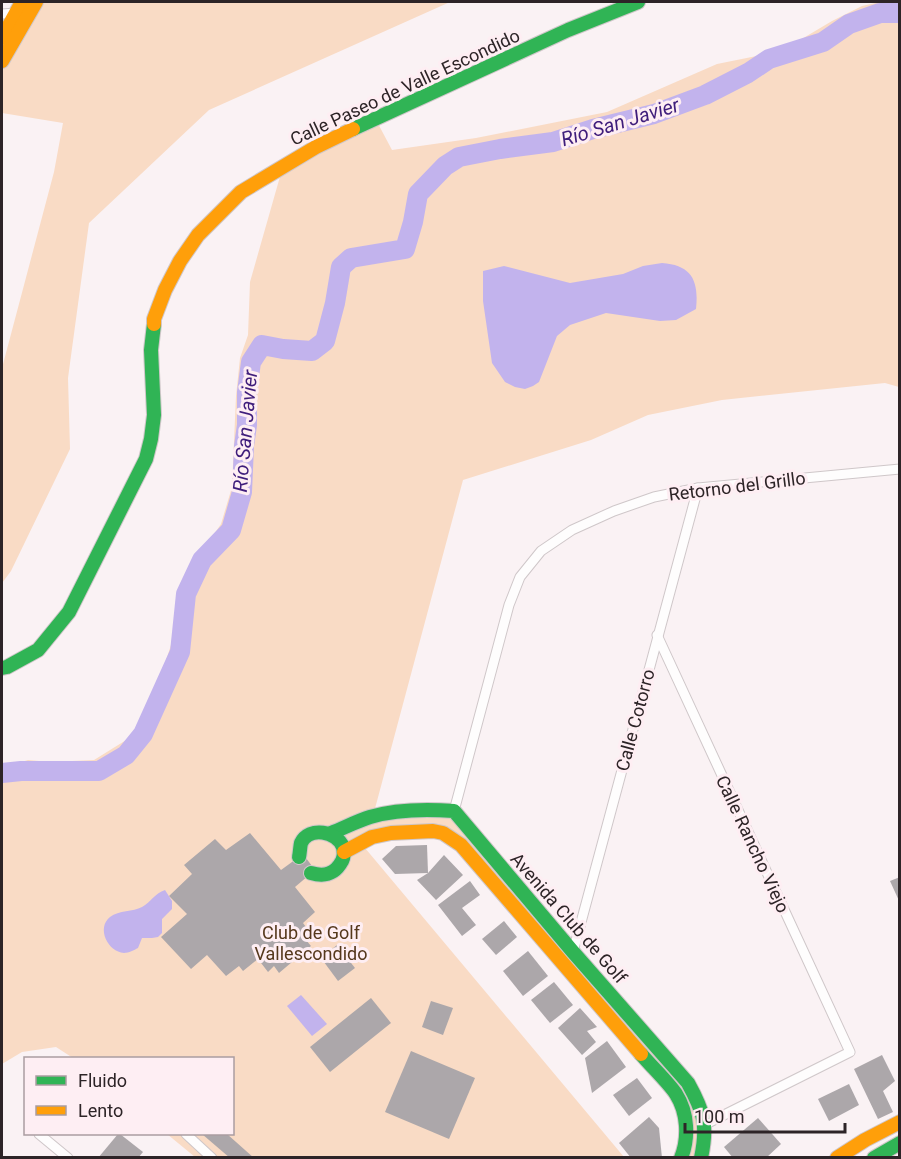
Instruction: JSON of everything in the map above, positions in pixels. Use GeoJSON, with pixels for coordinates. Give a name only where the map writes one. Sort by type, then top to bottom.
{"type":"FeatureCollection","features":[{"type":"Feature","properties":{"kind":"street"},"geometry":{"type":"LineString","coordinates":[[2,61],[36,2]]}},
{"type":"Feature","properties":{"kind":"street","name":"Calle Paseo de Valle Escondido"},"geometry":{"type":"LineString","coordinates":[[2,668],[38,650],[69,612],[146,459],[152,439],[154,415],[152,350],[154,319],[165,290],[180,261],[198,235],[241,192],[316,147],[568,30],[638,2]]}},
{"type":"Feature","properties":{"kind":"street"},"geometry":{"type":"LineString","coordinates":[[2,38],[13,9]]}},
{"type":"Feature","properties":{"kind":"street","name":"Retorno del Grillo"},"geometry":{"type":"LineString","coordinates":[[457,816],[510,604],[520,577],[541,551],[572,530],[614,511],[654,497],[698,488],[900,469]]}},
{"type":"Feature","properties":{"kind":"street","name":"Calle Cotorro"},"geometry":{"type":"LineString","coordinates":[[573,952],[698,488]]}},
{"type":"Feature","properties":{"kind":"street","name":"Calle Rancho Viejo"},"geometry":{"type":"LineString","coordinates":[[657,635],[850,1052],[706,1124]]}},
{"type":"Feature","properties":{"kind":"street"},"geometry":{"type":"LineString","coordinates":[[432,810],[433,831]]}},
{"type":"Feature","properties":{"kind":"street"},"geometry":{"type":"LineString","coordinates":[[331,833],[368,818],[392,812],[432,810],[457,816],[451,838]]}},
{"type":"Feature","properties":{"kind":"street","name":"Avenida Club de Golf"},"geometry":{"type":"LineString","coordinates":[[457,816],[688,1083],[698,1100],[706,1124],[702,1158]]}},
{"type":"Feature","properties":{"kind":"street"},"geometry":{"type":"LineString","coordinates":[[299,857],[303,840],[316,832],[324,831],[331,833],[340,841],[344,852]]}},
{"type":"Feature","properties":{"kind":"street","name":"Avenida Club de Golf"},"geometry":{"type":"LineString","coordinates":[[311,873],[319,876],[334,872],[343,860],[344,852],[372,837],[391,833],[433,831],[442,833],[461,845],[676,1094],[683,1111],[686,1130],[686,1143],[681,1158]]}},
{"type":"Feature","properties":{"kind":"street"},"geometry":{"type":"LineString","coordinates":[[676,1094],[688,1083]]}},
{"type":"Feature","properties":{"kind":"street"},"geometry":{"type":"LineString","coordinates":[[837,1158],[900,1122]]}},
{"type":"Feature","properties":{"kind":"street"},"geometry":{"type":"LineString","coordinates":[[877,1134],[883,1134],[888,1139],[880,1155]]}},
{"type":"Feature","properties":{"kind":"street"},"geometry":{"type":"LineString","coordinates":[[40,1135],[68,1158]]}},
{"type":"Feature","properties":{"kind":"street"},"geometry":{"type":"LineString","coordinates":[[187,1135],[212,1158]]}},
{"type":"Feature","properties":{"kind":"street"},"geometry":{"type":"LineString","coordinates":[[880,1155],[900,1143]]}},
{"type":"Feature","properties":{"kind":"green space"},"geometry":{"type":"Polygon","coordinates":[[[36,2],[450,2],[209,110],[89,223],[68,378],[70,449],[11,571],[2,583],[2,368],[54,172],[63,123],[2,113],[2,64],[36,2]]]}},
{"type":"Feature","properties":{"kind":"green space","name":"Club de Golf Vallescondido"},"geometry":{"type":"Polygon","coordinates":[[[880,2],[899,2],[899,387],[885,383],[722,400],[648,415],[591,440],[463,480],[373,816],[454,811],[698,1100],[701,1157],[681,1157],[683,1111],[443,833],[391,833],[365,848],[624,1157],[195,1157],[168,1135],[234,1135],[234,1057],[71,1057],[56,1047],[22,1052],[2,1064],[2,768],[28,760],[50,762],[94,760],[131,737],[157,688],[171,645],[184,578],[221,524],[232,487],[236,396],[240,358],[248,335],[250,282],[283,166],[375,118],[392,150],[476,138],[607,112],[717,64],[771,53],[862,6],[880,2]]]}},
{"type":"Feature","properties":{"kind":"shaded area"},"geometry":{"type":"Polygon","coordinates":[[[662,263],[680,267],[691,276],[696,290],[696,309],[676,320],[660,321],[606,313],[570,325],[557,336],[539,382],[525,389],[505,382],[492,363],[483,301],[483,271],[504,266],[570,283],[623,274],[643,266],[662,263]]]}},
{"type":"Feature","properties":{"kind":"shaded area"},"geometry":{"type":"Polygon","coordinates":[[[165,890],[172,901],[172,909],[162,919],[162,933],[158,937],[142,938],[138,948],[130,952],[118,952],[113,948],[104,933],[104,927],[110,917],[142,907],[165,890]]]}},
{"type":"Feature","properties":{"kind":"shaded area"},"geometry":{"type":"Polygon","coordinates":[[[301,995],[327,1024],[312,1036],[287,1006],[301,995]]]}},
{"type":"Feature","properties":{"kind":"building"},"geometry":{"type":"Polygon","coordinates":[[[250,833],[281,870],[303,854],[315,870],[295,887],[315,912],[303,923],[312,935],[306,940],[311,946],[279,973],[274,966],[268,972],[258,959],[243,971],[239,966],[226,976],[207,955],[191,969],[161,937],[187,914],[169,896],[192,874],[184,865],[215,839],[226,850],[250,833]]]}},
{"type":"Feature","properties":{"kind":"building"},"geometry":{"type":"Polygon","coordinates":[[[427,845],[428,873],[395,874],[382,859],[396,846],[427,845]]]}},
{"type":"Feature","properties":{"kind":"building"},"geometry":{"type":"Polygon","coordinates":[[[444,855],[463,875],[436,900],[417,880],[428,873],[444,855]]]}},
{"type":"Feature","properties":{"kind":"building"},"geometry":{"type":"Polygon","coordinates":[[[900,877],[900,903],[890,881],[900,877]]]}},
{"type":"Feature","properties":{"kind":"building"},"geometry":{"type":"Polygon","coordinates":[[[470,881],[480,895],[462,908],[476,925],[462,936],[438,905],[470,881]]]}},
{"type":"Feature","properties":{"kind":"building"},"geometry":{"type":"Polygon","coordinates":[[[504,921],[517,937],[496,955],[482,939],[504,921]]]}},
{"type":"Feature","properties":{"kind":"building"},"geometry":{"type":"Polygon","coordinates":[[[337,945],[355,968],[338,981],[321,958],[337,945]]]}},
{"type":"Feature","properties":{"kind":"building"},"geometry":{"type":"Polygon","coordinates":[[[528,951],[548,976],[523,996],[503,971],[528,951]]]}},
{"type":"Feature","properties":{"kind":"building"},"geometry":{"type":"Polygon","coordinates":[[[554,982],[573,1005],[550,1023],[531,1000],[554,982]]]}},
{"type":"Feature","properties":{"kind":"building"},"geometry":{"type":"Polygon","coordinates":[[[371,998],[391,1023],[330,1072],[310,1047],[371,998]]]}},
{"type":"Feature","properties":{"kind":"building"},"geometry":{"type":"Polygon","coordinates":[[[431,1001],[453,1008],[443,1035],[422,1027],[431,1001]]]}},
{"type":"Feature","properties":{"kind":"building"},"geometry":{"type":"Polygon","coordinates":[[[580,1008],[597,1027],[587,1031],[596,1042],[582,1055],[558,1028],[580,1008]]]}},
{"type":"Feature","properties":{"kind":"building"},"geometry":{"type":"Polygon","coordinates":[[[607,1041],[626,1067],[592,1093],[585,1058],[607,1041]]]}},
{"type":"Feature","properties":{"kind":"building"},"geometry":{"type":"Polygon","coordinates":[[[411,1051],[475,1078],[449,1139],[385,1112],[411,1051]]]}},
{"type":"Feature","properties":{"kind":"building"},"geometry":{"type":"Polygon","coordinates":[[[882,1055],[895,1081],[883,1091],[893,1112],[878,1119],[854,1069],[882,1055]]]}},
{"type":"Feature","properties":{"kind":"building"},"geometry":{"type":"Polygon","coordinates":[[[637,1078],[652,1098],[629,1116],[613,1095],[637,1078]]]}},
{"type":"Feature","properties":{"kind":"building"},"geometry":{"type":"Polygon","coordinates":[[[849,1084],[859,1105],[829,1121],[818,1099],[849,1084]]]}},
{"type":"Feature","properties":{"kind":"building"},"geometry":{"type":"Polygon","coordinates":[[[649,1117],[659,1128],[662,1158],[631,1158],[619,1143],[649,1117]]]}},
{"type":"Feature","properties":{"kind":"building"},"geometry":{"type":"Polygon","coordinates":[[[758,1118],[781,1144],[766,1158],[733,1158],[724,1147],[758,1118]]]}},
{"type":"Feature","properties":{"kind":"building"},"geometry":{"type":"Polygon","coordinates":[[[117,1135],[121,1135],[143,1152],[138,1158],[98,1158],[117,1135]]]}},
{"type":"Feature","properties":{"kind":"building"},"geometry":{"type":"Polygon","coordinates":[[[203,1135],[228,1135],[254,1158],[230,1158],[203,1135]]]}},
{"type":"Feature","properties":{"kind":"waterway","name":"Río San Javier"},"geometry":{"type":"LineString","coordinates":[[2,773],[99,771],[126,755],[143,734],[180,652],[186,594],[202,560],[231,530],[242,492],[247,392],[251,362],[262,345],[312,351],[325,341],[341,267],[351,258],[405,249],[418,194],[445,166],[459,157],[553,142],[593,129],[654,114],[705,95],[748,73],[769,59],[823,42],[849,24],[880,13],[900,13]]}},
{"type":"Feature","properties":{"kind":"traffic: fast"},"geometry":{"type":"LineString","coordinates":[[353,129],[568,30],[638,2]]}},
{"type":"Feature","properties":{"kind":"traffic: fast"},"geometry":{"type":"LineString","coordinates":[[2,668],[38,650],[69,612],[146,459],[154,415],[151,350],[154,324]]}},
{"type":"Feature","properties":{"kind":"traffic: fast"},"geometry":{"type":"LineString","coordinates":[[331,833],[365,819],[391,812],[454,811],[688,1083],[698,1102],[703,1119],[704,1136],[701,1158]]}},
{"type":"Feature","properties":{"kind":"traffic: fast"},"geometry":{"type":"LineString","coordinates":[[299,857],[301,843],[310,834],[329,834],[340,842],[343,847],[343,856],[336,869],[321,875],[311,873]]}},
{"type":"Feature","properties":{"kind":"traffic: fast"},"geometry":{"type":"LineString","coordinates":[[641,1054],[669,1084],[680,1101],[686,1126],[681,1158]]}},
{"type":"Feature","properties":{"kind":"traffic: fast"},"geometry":{"type":"LineString","coordinates":[[874,1158],[900,1143]]}},
{"type":"Feature","properties":{"kind":"traffic: slow"},"geometry":{"type":"LineString","coordinates":[[2,38],[22,2]]}},
{"type":"Feature","properties":{"kind":"traffic: slow"},"geometry":{"type":"LineString","coordinates":[[2,61],[36,2]]}},
{"type":"Feature","properties":{"kind":"traffic: slow"},"geometry":{"type":"LineString","coordinates":[[154,324],[165,290],[180,261],[198,235],[241,192],[316,147],[353,129]]}},
{"type":"Feature","properties":{"kind":"traffic: slow"},"geometry":{"type":"LineString","coordinates":[[344,852],[372,837],[391,833],[433,831],[443,833],[461,845],[641,1054]]}},
{"type":"Feature","properties":{"kind":"traffic: slow"},"geometry":{"type":"LineString","coordinates":[[837,1158],[900,1122]]}}]}
